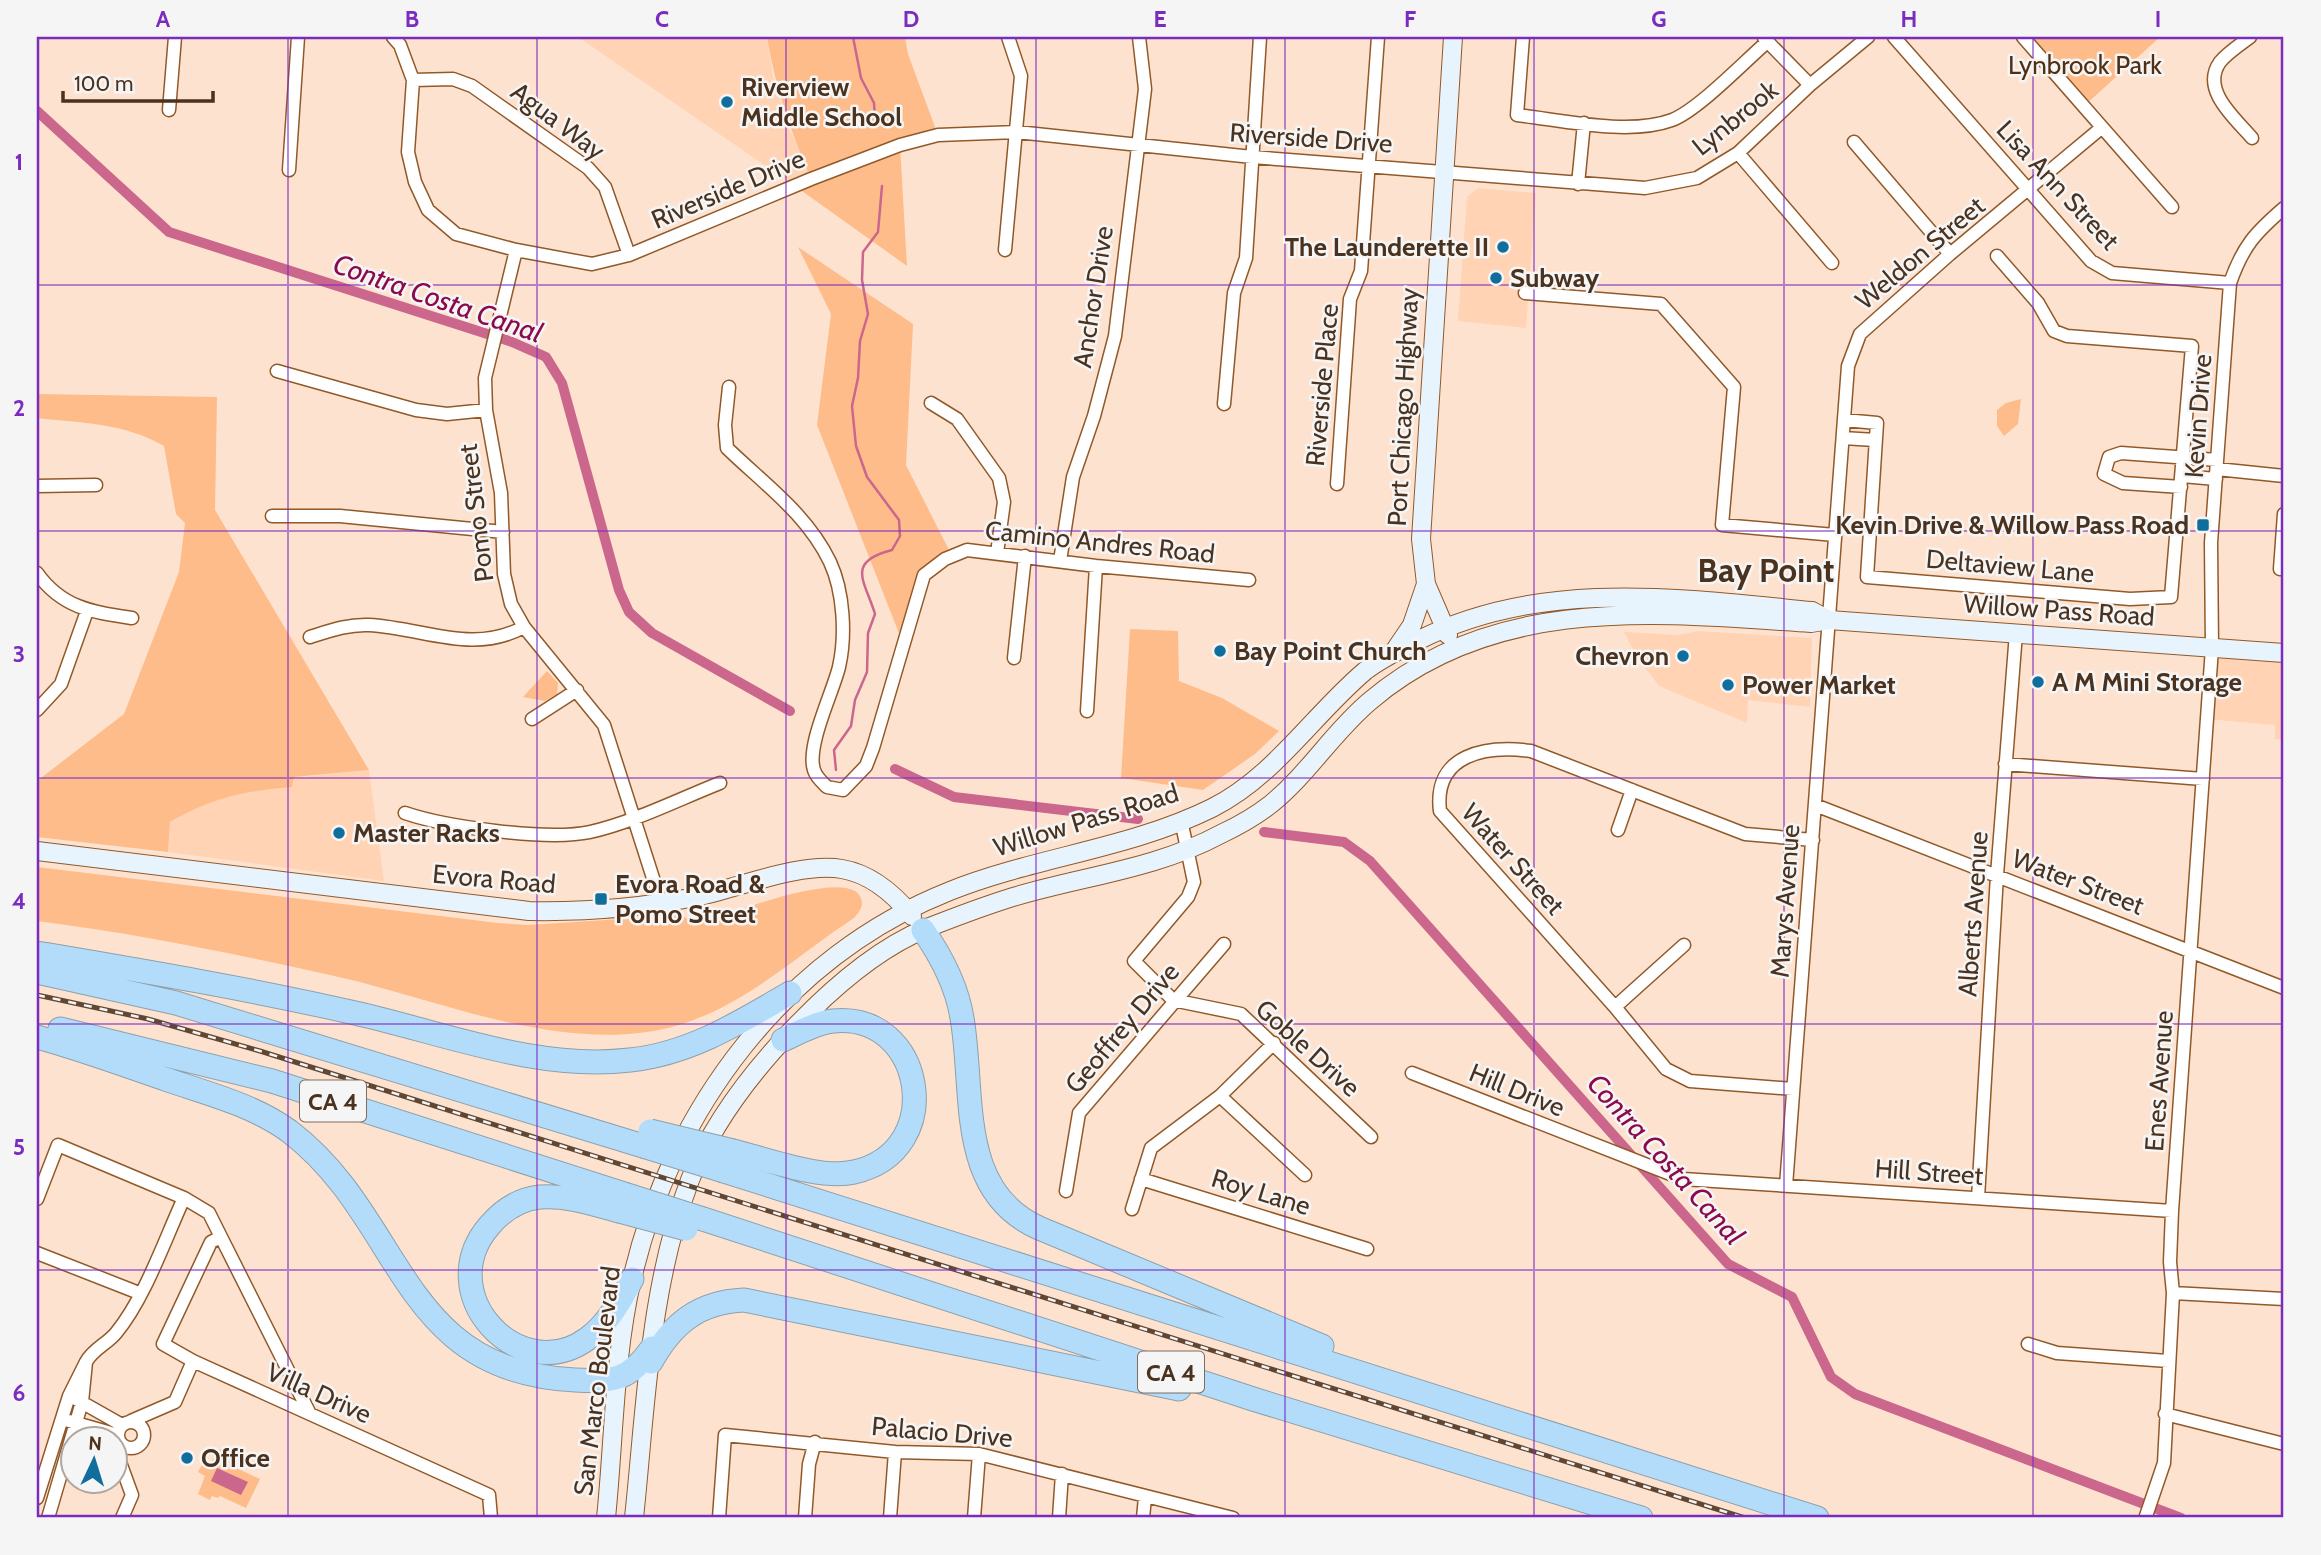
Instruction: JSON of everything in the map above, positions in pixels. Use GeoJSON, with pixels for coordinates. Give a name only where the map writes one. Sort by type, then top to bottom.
{"type":"FeatureCollection","features":[{"type":"Feature","properties":{"kind":"highway"},"geometry":{"type":"LineString","coordinates":[[923,930],[948,973],[962,1015],[977,1156],[991,1188],[1006,1208],[1039,1228],[1319,1345],[1380,1378]]}},
{"type":"Feature","properties":{"kind":"highway"},"geometry":{"type":"LineString","coordinates":[[37,953],[312,1004],[529,1056],[583,1063],[633,1060],[680,1049],[728,1029],[790,993]]}},
{"type":"Feature","properties":{"kind":"highway","name":"CA 4"},"geometry":{"type":"LineString","coordinates":[[37,972],[176,1003],[400,1072],[729,1161],[1380,1378],[1817,1518]]}},
{"type":"Feature","properties":{"kind":"highway"},"geometry":{"type":"LineString","coordinates":[[729,1161],[852,1173],[875,1166],[892,1153],[905,1137],[913,1118],[914,1078],[906,1060],[876,1031],[856,1023],[833,1021],[783,1040]]}},
{"type":"Feature","properties":{"kind":"highway","name":"CA 4"},"geometry":{"type":"LineString","coordinates":[[37,1023],[272,1081],[621,1202],[857,1269],[1253,1399],[1641,1518]]}},
{"type":"Feature","properties":{"kind":"highway"},"geometry":{"type":"LineString","coordinates":[[37,1037],[234,1102],[288,1130],[319,1158],[339,1183],[442,1328],[477,1356],[499,1367],[542,1378],[601,1381],[619,1378],[640,1366],[670,1332],[696,1311],[710,1304],[744,1300],[1140,1380],[1211,1397],[1253,1399]]}},
{"type":"Feature","properties":{"kind":"highway"},"geometry":{"type":"LineString","coordinates":[[621,1202],[538,1197],[512,1206],[497,1217],[480,1238],[472,1262],[471,1289],[480,1314],[498,1336],[527,1349],[558,1350],[587,1339],[619,1304],[632,1279]]}},
{"type":"Feature","properties":{"kind":"main road","name":"Port Chicago Highway"},"geometry":{"type":"LineString","coordinates":[[1453,37],[1421,539],[1426,584],[1453,649]]}},
{"type":"Feature","properties":{"kind":"main road"},"geometry":{"type":"LineString","coordinates":[[1393,654],[1412,625],[1426,584]]}},
{"type":"Feature","properties":{"kind":"main road","name":"Willow Pass Road"},"geometry":{"type":"LineString","coordinates":[[666,1171],[708,1093],[790,993],[851,942],[906,909],[1006,872],[1136,838],[1214,807],[1253,779],[1295,743],[1369,668],[1446,627],[1528,604],[1610,596],[1812,611],[1829,620]]}},
{"type":"Feature","properties":{"kind":"main road","name":"Willow Pass Road"},"geometry":{"type":"LineString","coordinates":[[691,1178],[730,1107],[783,1040],[818,1003],[897,944],[923,930],[1013,897],[1148,864],[1187,851],[1271,804],[1366,704],[1403,674],[1453,649],[1542,623],[1594,615],[1648,613],[1811,623],[1829,620],[2284,653]]}},
{"type":"Feature","properties":{"kind":"main road","name":"Evora Road"},"geometry":{"type":"LineString","coordinates":[[37,851],[500,909],[588,911],[661,903],[825,868],[855,872],[869,878],[906,909],[923,930]]}},
{"type":"Feature","properties":{"kind":"main road","name":"San Marco Boulevard"},"geometry":{"type":"LineString","coordinates":[[606,1518],[619,1378],[632,1279],[666,1171]]}},
{"type":"Feature","properties":{"kind":"main road","name":"San Marco Boulevard"},"geometry":{"type":"LineString","coordinates":[[634,1518],[651,1355],[665,1263],[691,1178]]}},
{"type":"Feature","properties":{"kind":"street"},"geometry":{"type":"LineString","coordinates":[[169,110],[175,37]]}},
{"type":"Feature","properties":{"kind":"street"},"geometry":{"type":"LineString","coordinates":[[289,170],[298,37]]}},
{"type":"Feature","properties":{"kind":"street","name":"Riverside Drive"},"geometry":{"type":"LineString","coordinates":[[393,37],[400,45],[413,80],[408,152],[415,182],[428,210],[456,233],[516,250],[592,264],[629,255],[900,145],[939,135],[1017,132],[1252,157],[1444,171]]}},
{"type":"Feature","properties":{"kind":"street"},"geometry":{"type":"LineString","coordinates":[[1005,250],[1021,76],[1008,37]]}},
{"type":"Feature","properties":{"kind":"street","name":"Anchor Drive"},"geometry":{"type":"LineString","coordinates":[[1060,561],[1073,477],[1094,416],[1115,336],[1145,89],[1139,37]]}},
{"type":"Feature","properties":{"kind":"street"},"geometry":{"type":"LineString","coordinates":[[1224,404],[1234,293],[1246,258],[1260,37]]}},
{"type":"Feature","properties":{"kind":"street","name":"Riverside Place"},"geometry":{"type":"LineString","coordinates":[[1337,484],[1350,299],[1361,271],[1366,165],[1378,37]]}},
{"type":"Feature","properties":{"kind":"street"},"geometry":{"type":"LineString","coordinates":[[1523,37],[1517,115],[1646,127],[1673,120],[1765,39],[1810,85]]}},
{"type":"Feature","properties":{"kind":"street","name":"Lynbrook"},"geometry":{"type":"LineString","coordinates":[[1444,171],[1645,188],[1697,178],[1738,153],[1810,85],[1868,37]]}},
{"type":"Feature","properties":{"kind":"street","name":"Lisa Ann Street"},"geometry":{"type":"LineString","coordinates":[[1894,37],[2091,261],[2112,274],[2230,283]]}},
{"type":"Feature","properties":{"kind":"street"},"geometry":{"type":"LineString","coordinates":[[2023,37],[2100,129],[2172,207]]}},
{"type":"Feature","properties":{"kind":"street"},"geometry":{"type":"LineString","coordinates":[[2249,37],[2219,63],[2215,83],[2217,96],[2252,138]]}},
{"type":"Feature","properties":{"kind":"street","name":"Agua Way"},"geometry":{"type":"LineString","coordinates":[[413,80],[453,79],[472,86],[589,168],[605,187],[629,255]]}},
{"type":"Feature","properties":{"kind":"street"},"geometry":{"type":"LineString","coordinates":[[1578,184],[1584,123]]}},
{"type":"Feature","properties":{"kind":"street","name":"Weldon Street"},"geometry":{"type":"LineString","coordinates":[[1829,620],[1848,366],[1860,334],[1950,254],[2100,129]]}},
{"type":"Feature","properties":{"kind":"street"},"geometry":{"type":"LineString","coordinates":[[1853,142],[1950,254]]}},
{"type":"Feature","properties":{"kind":"street"},"geometry":{"type":"LineString","coordinates":[[1738,153],[1832,264]]}},
{"type":"Feature","properties":{"kind":"street","name":"Kevin Drive"},"geometry":{"type":"LineString","coordinates":[[2212,648],[2211,542],[2230,283],[2239,255],[2253,235],[2284,208]]}},
{"type":"Feature","properties":{"kind":"street","name":"Pomo Street"},"geometry":{"type":"LineString","coordinates":[[516,250],[485,377],[486,410],[501,493],[504,574],[511,604],[524,626],[604,725],[661,903]]}},
{"type":"Feature","properties":{"kind":"street"},"geometry":{"type":"LineString","coordinates":[[1997,256],[2038,303],[2054,331],[2067,336],[2192,346],[2182,472]]}},
{"type":"Feature","properties":{"kind":"street"},"geometry":{"type":"LineString","coordinates":[[1525,293],[1661,304],[1734,387],[1722,525],[1835,535]]}},
{"type":"Feature","properties":{"kind":"street"},"geometry":{"type":"LineString","coordinates":[[277,371],[416,410],[447,414],[486,410]]}},
{"type":"Feature","properties":{"kind":"street","name":"Camino Andres Road"},"geometry":{"type":"LineString","coordinates":[[729,387],[725,425],[727,448],[777,491],[815,538],[831,564],[840,600],[843,639],[839,668],[823,712],[813,768],[827,787],[844,790],[866,766],[924,575],[945,559],[967,550],[998,552],[1096,566],[1249,579]]}},
{"type":"Feature","properties":{"kind":"street"},"geometry":{"type":"LineString","coordinates":[[931,403],[957,419],[999,478],[1004,502],[998,552]]}},
{"type":"Feature","properties":{"kind":"street","name":"Deltaview Lane"},"geometry":{"type":"LineString","coordinates":[[1844,420],[1877,423],[1867,577],[2130,598],[2171,597],[2182,472]]}},
{"type":"Feature","properties":{"kind":"street"},"geometry":{"type":"LineString","coordinates":[[1843,438],[1875,440]]}},
{"type":"Feature","properties":{"kind":"street"},"geometry":{"type":"LineString","coordinates":[[2217,470],[2182,472],[2120,453],[2109,457],[2104,474],[2123,483],[2182,472],[2217,470],[2284,476]]}},
{"type":"Feature","properties":{"kind":"street"},"geometry":{"type":"LineString","coordinates":[[37,486],[96,485]]}},
{"type":"Feature","properties":{"kind":"street"},"geometry":{"type":"LineString","coordinates":[[2284,514],[2280,569],[2284,569]]}},
{"type":"Feature","properties":{"kind":"street"},"geometry":{"type":"LineString","coordinates":[[272,516],[340,516],[503,532]]}},
{"type":"Feature","properties":{"kind":"street"},"geometry":{"type":"LineString","coordinates":[[1014,658],[1025,556]]}},
{"type":"Feature","properties":{"kind":"street"},"geometry":{"type":"LineString","coordinates":[[1087,711],[1096,566]]}},
{"type":"Feature","properties":{"kind":"street"},"geometry":{"type":"LineString","coordinates":[[37,573],[51,592],[87,611],[132,618]]}},
{"type":"Feature","properties":{"kind":"street"},"geometry":{"type":"LineString","coordinates":[[37,710],[61,684],[87,611]]}},
{"type":"Feature","properties":{"kind":"street","name":"Marys Avenue"},"geometry":{"type":"LineString","coordinates":[[1786,1186],[1829,620]]}},
{"type":"Feature","properties":{"kind":"street"},"geometry":{"type":"LineString","coordinates":[[310,637],[344,626],[369,625],[484,642],[505,637],[524,626]]}},
{"type":"Feature","properties":{"kind":"street","name":"Alberts Avenue"},"geometry":{"type":"LineString","coordinates":[[1978,1198],[1997,875],[2016,634]]}},
{"type":"Feature","properties":{"kind":"street","name":"Enes Avenue"},"geometry":{"type":"LineString","coordinates":[[2146,1516],[2164,1463],[2174,1293],[2172,1212],[2212,648]]}},
{"type":"Feature","properties":{"kind":"street"},"geometry":{"type":"LineString","coordinates":[[533,719],[576,690]]}},
{"type":"Feature","properties":{"kind":"street","name":"Water Street"},"geometry":{"type":"LineString","coordinates":[[1793,1088],[1690,1081],[1666,1069],[1615,1007],[1440,811],[1438,791],[1449,769],[1472,753],[1502,747],[1531,751],[1745,834],[1813,840]]}},
{"type":"Feature","properties":{"kind":"street"},"geometry":{"type":"LineString","coordinates":[[2005,764],[2203,779]]}},
{"type":"Feature","properties":{"kind":"street"},"geometry":{"type":"LineString","coordinates":[[405,813],[429,821],[561,836],[592,831],[720,783]]}},
{"type":"Feature","properties":{"kind":"street"},"geometry":{"type":"LineString","coordinates":[[1618,831],[1632,790]]}},
{"type":"Feature","properties":{"kind":"street","name":"Water Street"},"geometry":{"type":"LineString","coordinates":[[1815,805],[2284,988]]}},
{"type":"Feature","properties":{"kind":"street"},"geometry":{"type":"LineString","coordinates":[[1173,1000],[1134,961],[1188,897],[1194,882],[1181,820]]}},
{"type":"Feature","properties":{"kind":"street","name":"Geoffrey Drive"},"geometry":{"type":"LineString","coordinates":[[1066,1191],[1079,1113],[1173,1000],[1224,944]]}},
{"type":"Feature","properties":{"kind":"street"},"geometry":{"type":"LineString","coordinates":[[1615,1007],[1684,945]]}},
{"type":"Feature","properties":{"kind":"street","name":"Goble Drive"},"geometry":{"type":"LineString","coordinates":[[1173,1000],[1241,1014],[1371,1137]]}},
{"type":"Feature","properties":{"kind":"street"},"geometry":{"type":"LineString","coordinates":[[1132,1209],[1151,1148],[1220,1096],[1274,1043]]}},
{"type":"Feature","properties":{"kind":"street","name":"Hill Drive"},"geometry":{"type":"LineString","coordinates":[[1412,1073],[1606,1151],[1684,1179]]}},
{"type":"Feature","properties":{"kind":"street"},"geometry":{"type":"LineString","coordinates":[[1220,1096],[1305,1175]]}},
{"type":"Feature","properties":{"kind":"street"},"geometry":{"type":"LineString","coordinates":[[37,1199],[58,1145],[184,1198],[209,1213],[310,1414]]}},
{"type":"Feature","properties":{"kind":"street","name":"Roy Lane"},"geometry":{"type":"LineString","coordinates":[[1141,1179],[1367,1249]]}},
{"type":"Feature","properties":{"kind":"street","name":"Hill Street"},"geometry":{"type":"LineString","coordinates":[[1684,1179],[2172,1212]]}},
{"type":"Feature","properties":{"kind":"street"},"geometry":{"type":"LineString","coordinates":[[37,1498],[69,1396],[91,1353],[116,1333],[139,1293],[184,1198]]}},
{"type":"Feature","properties":{"kind":"street","name":"Villa Drive"},"geometry":{"type":"LineString","coordinates":[[221,1237],[211,1242],[163,1345],[489,1494],[491,1518]]}},
{"type":"Feature","properties":{"kind":"street"},"geometry":{"type":"LineString","coordinates":[[37,1253],[139,1293]]}},
{"type":"Feature","properties":{"kind":"street"},"geometry":{"type":"LineString","coordinates":[[2174,1293],[2284,1299]]}},
{"type":"Feature","properties":{"kind":"street"},"geometry":{"type":"LineString","coordinates":[[2028,1344],[2057,1353],[2168,1361]]}},
{"type":"Feature","properties":{"kind":"street"},"geometry":{"type":"LineString","coordinates":[[130,1430],[175,1402],[193,1361]]}},
{"type":"Feature","properties":{"kind":"street"},"geometry":{"type":"LineString","coordinates":[[48,1518],[82,1402],[86,1362]]}},
{"type":"Feature","properties":{"kind":"street"},"geometry":{"type":"LineString","coordinates":[[69,1396],[82,1402],[114,1426]]}},
{"type":"Feature","properties":{"kind":"street"},"geometry":{"type":"LineString","coordinates":[[2165,1414],[2284,1444]]}},
{"type":"Feature","properties":{"kind":"street"},"geometry":{"type":"LineString","coordinates":[[62,1419],[80,1426]]}},
{"type":"Feature","properties":{"kind":"street","name":"Palacio Drive"},"geometry":{"type":"LineString","coordinates":[[719,1518],[725,1435],[895,1452],[979,1454],[1230,1518]]}},
{"type":"Feature","properties":{"kind":"street"},"geometry":{"type":"LineString","coordinates":[[805,1518],[808,1464],[815,1442]]}},
{"type":"Feature","properties":{"kind":"street"},"geometry":{"type":"LineString","coordinates":[[890,1518],[895,1452]]}},
{"type":"Feature","properties":{"kind":"street"},"geometry":{"type":"LineString","coordinates":[[974,1518],[979,1454]]}},
{"type":"Feature","properties":{"kind":"street"},"geometry":{"type":"LineString","coordinates":[[1059,1518],[1062,1474]]}},
{"type":"Feature","properties":{"kind":"street"},"geometry":{"type":"LineString","coordinates":[[122,1518],[132,1495],[130,1490]]}},
{"type":"Feature","properties":{"kind":"street"},"geometry":{"type":"LineString","coordinates":[[1143,1518],[1145,1497]]}},
{"type":"Feature","properties":{"kind":"shaded area","name":"Riverview Middle School"},"geometry":{"type":"Polygon","coordinates":[[[578,37],[767,37],[773,77],[789,127],[811,179],[795,186],[578,37]]]}},
{"type":"Feature","properties":{"kind":"shaded area"},"geometry":{"type":"Polygon","coordinates":[[[1478,188],[1536,193],[1526,328],[1458,321],[1467,197],[1478,188]]]}},
{"type":"Feature","properties":{"kind":"shaded area"},"geometry":{"type":"Polygon","coordinates":[[[1698,631],[1812,638],[1810,707],[1748,700],[1747,723],[1659,686],[1637,657],[1624,632],[1678,635],[1698,631]]]}},
{"type":"Feature","properties":{"kind":"shaded area"},"geometry":{"type":"Polygon","coordinates":[[[2212,648],[2284,653],[2284,740],[2275,739],[2275,725],[2206,719],[2212,648]]]}},
{"type":"Feature","properties":{"kind":"shaded area"},"geometry":{"type":"Polygon","coordinates":[[[369,770],[384,881],[168,852],[170,822],[209,801],[236,793],[292,787],[294,778],[369,770]]]}},
{"type":"Feature","properties":{"kind":"shaded area"},"geometry":{"type":"Polygon","coordinates":[[[217,1468],[248,1482],[241,1495],[211,1481],[217,1468]]]}},
{"type":"Feature","properties":{"kind":"green space"},"geometry":{"type":"Polygon","coordinates":[[[767,37],[905,37],[908,54],[938,135],[900,145],[907,266],[795,186],[811,179],[784,109],[767,37]]]}},
{"type":"Feature","properties":{"kind":"green space","name":"Lynbrook Park"},"geometry":{"type":"Polygon","coordinates":[[[2023,37],[2160,37],[2083,107],[2023,37]]]}},
{"type":"Feature","properties":{"kind":"green space"},"geometry":{"type":"Polygon","coordinates":[[[798,247],[913,324],[906,465],[952,556],[924,575],[904,646],[817,425],[831,314],[798,247]]]}},
{"type":"Feature","properties":{"kind":"green space"},"geometry":{"type":"Polygon","coordinates":[[[37,394],[217,397],[215,510],[369,770],[294,777],[292,787],[243,793],[201,806],[170,822],[168,852],[37,837],[37,781],[124,714],[179,572],[185,523],[176,514],[164,446],[118,428],[37,418],[37,394]]]}},
{"type":"Feature","properties":{"kind":"green space"},"geometry":{"type":"Polygon","coordinates":[[[2021,399],[2018,424],[2004,436],[1997,426],[1997,410],[2006,403],[2021,399]]]}},
{"type":"Feature","properties":{"kind":"green space"},"geometry":{"type":"Polygon","coordinates":[[[1130,629],[1178,631],[1179,681],[1222,698],[1279,731],[1255,754],[1203,790],[1121,778],[1130,629]]]}},
{"type":"Feature","properties":{"kind":"green space"},"geometry":{"type":"Polygon","coordinates":[[[547,671],[558,683],[557,694],[545,701],[523,697],[547,671]]]}},
{"type":"Feature","properties":{"kind":"green space"},"geometry":{"type":"Polygon","coordinates":[[[37,867],[529,925],[682,915],[695,925],[783,896],[834,887],[851,889],[861,898],[862,904],[854,918],[727,1005],[679,1025],[638,1033],[596,1035],[510,1023],[343,978],[229,953],[37,921],[37,867]]]}},
{"type":"Feature","properties":{"kind":"green space"},"geometry":{"type":"Polygon","coordinates":[[[220,1449],[231,1455],[229,1460],[234,1462],[232,1466],[260,1479],[246,1508],[220,1496],[212,1496],[210,1500],[198,1494],[205,1476],[198,1472],[203,1463],[209,1465],[220,1449]]]}},
{"type":"Feature","properties":{"kind":"waterway"},"geometry":{"type":"LineString","coordinates":[[853,37],[861,78],[874,103],[875,120]]}},
{"type":"Feature","properties":{"kind":"waterway","name":"Contra Costa Canal"},"geometry":{"type":"LineString","coordinates":[[37,111],[169,232],[512,342],[546,357],[562,383],[619,590],[629,612],[652,633],[790,711]]}},
{"type":"Feature","properties":{"kind":"waterway"},"geometry":{"type":"LineString","coordinates":[[836,770],[834,750],[851,726],[855,700],[867,672],[868,633],[875,614],[864,582],[863,567],[868,560],[892,550],[900,536],[899,520],[867,477],[856,446],[852,406],[858,378],[860,341],[868,314],[862,280],[863,252],[878,232],[882,186]]}},
{"type":"Feature","properties":{"kind":"waterway","name":"Contra Costa Canal"},"geometry":{"type":"LineString","coordinates":[[895,769],[954,797],[1138,819]]}},
{"type":"Feature","properties":{"kind":"waterway","name":"Contra Costa Canal"},"geometry":{"type":"LineString","coordinates":[[1264,832],[1344,842],[1370,861],[1728,1264],[1792,1297],[1831,1377],[1855,1394],[2181,1518]]}},
{"type":"Feature","properties":{"kind":"railway"},"geometry":{"type":"LineString","coordinates":[[37,995],[148,1019],[260,1051],[1745,1518]]}},
{"type":"Feature","properties":{"kind":"place","name":"Riverview Middle School"},"geometry":{"type":"Point","coordinates":[727,102]}},
{"type":"Feature","properties":{"kind":"place","name":"The Launderette II"},"geometry":{"type":"Point","coordinates":[1503,247]}},
{"type":"Feature","properties":{"kind":"place","name":"Subway"},"geometry":{"type":"Point","coordinates":[1496,278]}},
{"type":"Feature","properties":{"kind":"place","name":"Kevin Drive & Willow Pass Road"},"geometry":{"type":"Point","coordinates":[2203,525]}},
{"type":"Feature","properties":{"kind":"place","name":"Bay Point Church"},"geometry":{"type":"Point","coordinates":[1220,651]}},
{"type":"Feature","properties":{"kind":"place","name":"Chevron"},"geometry":{"type":"Point","coordinates":[1683,656]}},
{"type":"Feature","properties":{"kind":"place","name":"A M Mini Storage"},"geometry":{"type":"Point","coordinates":[2038,682]}},
{"type":"Feature","properties":{"kind":"place","name":"Power Market"},"geometry":{"type":"Point","coordinates":[1728,685]}},
{"type":"Feature","properties":{"kind":"place","name":"Master Racks"},"geometry":{"type":"Point","coordinates":[339,833]}},
{"type":"Feature","properties":{"kind":"place","name":"Evora Road & Pomo Street"},"geometry":{"type":"Point","coordinates":[601,899]}},
{"type":"Feature","properties":{"kind":"place","name":"Office"},"geometry":{"type":"Point","coordinates":[187,1458]}},
{"type":"Feature","properties":{"kind":"district","name":"Bay Point"},"geometry":{"type":"Point","coordinates":[1766,570]}}]}
